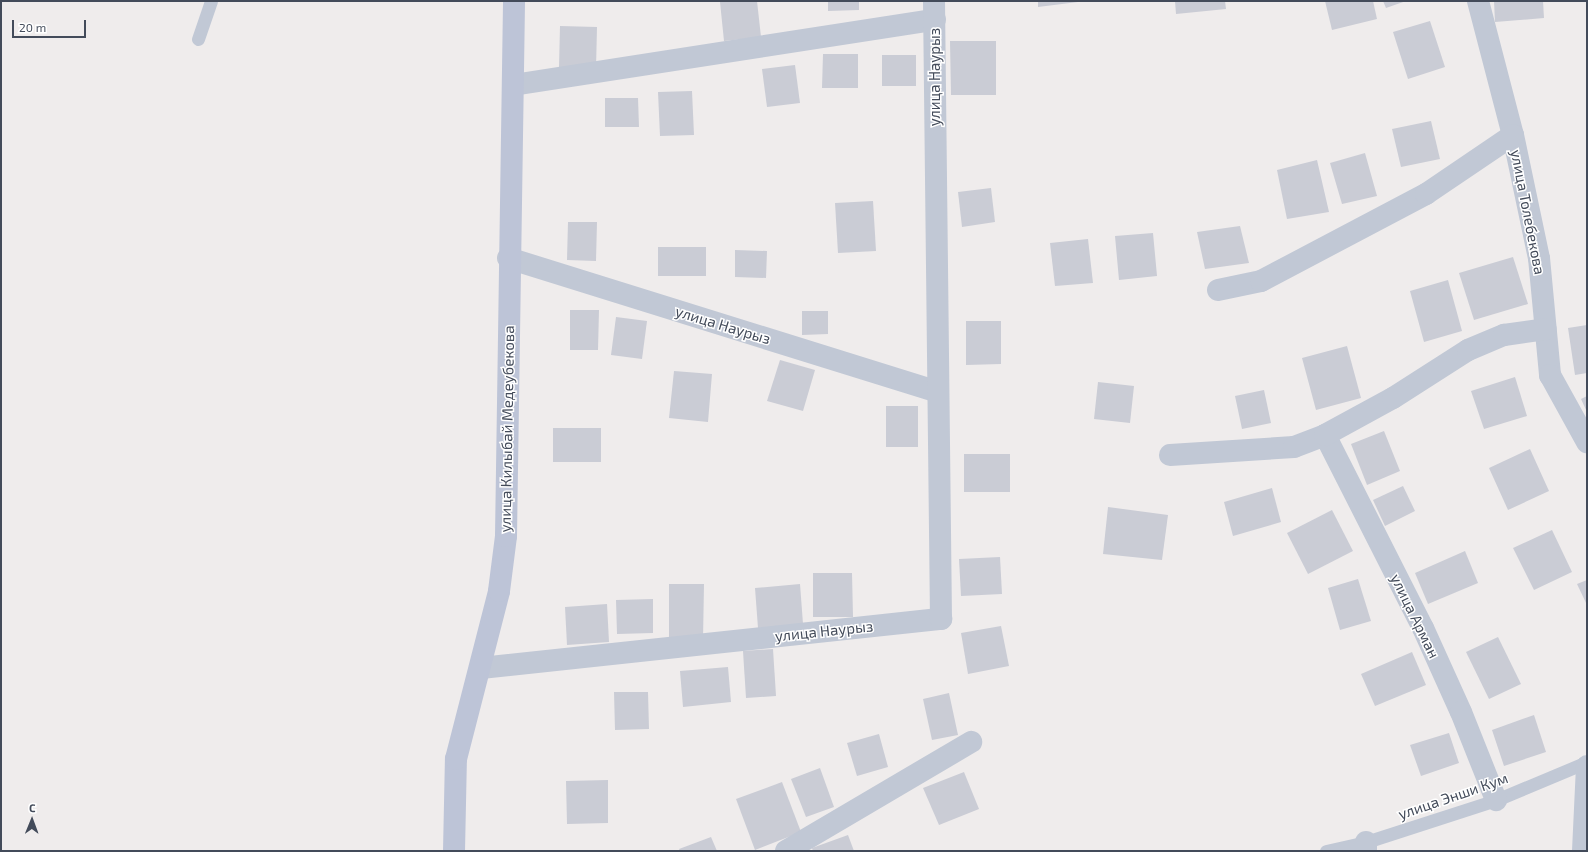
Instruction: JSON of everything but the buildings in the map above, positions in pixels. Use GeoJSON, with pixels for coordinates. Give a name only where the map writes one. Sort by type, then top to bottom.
{"type":"FeatureCollection","features":[{"type":"Feature","properties":{"kind":"main road","name":"улица Килыбай Медеубекова"},"geometry":{"type":"LineString","coordinates":[[454,851],[456,759],[481,668],[499,591],[506,536],[508,258],[514,1]]}},
{"type":"Feature","properties":{"kind":"street","name":"улица Толебекова"},"geometry":{"type":"LineString","coordinates":[[1478,1],[1513,136],[1540,258],[1550,375],[1587,442]]}},
{"type":"Feature","properties":{"kind":"street"},"geometry":{"type":"LineString","coordinates":[[513,85],[934,11]]}},
{"type":"Feature","properties":{"kind":"street","name":"улица Наурыз"},"geometry":{"type":"LineString","coordinates":[[481,668],[941,619],[934,11]]}},
{"type":"Feature","properties":{"kind":"street"},"geometry":{"type":"LineString","coordinates":[[1218,290],[1261,282],[1426,194],[1513,136]]}},
{"type":"Feature","properties":{"kind":"street","name":"улица Наурыз"},"geometry":{"type":"LineString","coordinates":[[508,258],[938,392]]}},
{"type":"Feature","properties":{"kind":"street"},"geometry":{"type":"LineString","coordinates":[[1170,455],[1294,447],[1325,435],[1394,398],[1468,350],[1504,335],[1546,329]]}},
{"type":"Feature","properties":{"kind":"street","name":"улица Арман"},"geometry":{"type":"LineString","coordinates":[[1325,435],[1423,628],[1461,712],[1496,800]]}},
{"type":"Feature","properties":{"kind":"street"},"geometry":{"type":"LineString","coordinates":[[786,851],[971,742]]}},
{"type":"Feature","properties":{"kind":"street"},"geometry":{"type":"LineString","coordinates":[[1583,851],[1587,766]]}},
{"type":"Feature","properties":{"kind":"lane"},"geometry":{"type":"LineString","coordinates":[[198,39],[211,1]]}},
{"type":"Feature","properties":{"kind":"lane","name":"улица Энши Кум"},"geometry":{"type":"LineString","coordinates":[[1326,851],[1366,846],[1496,800],[1587,762]]}}]}
